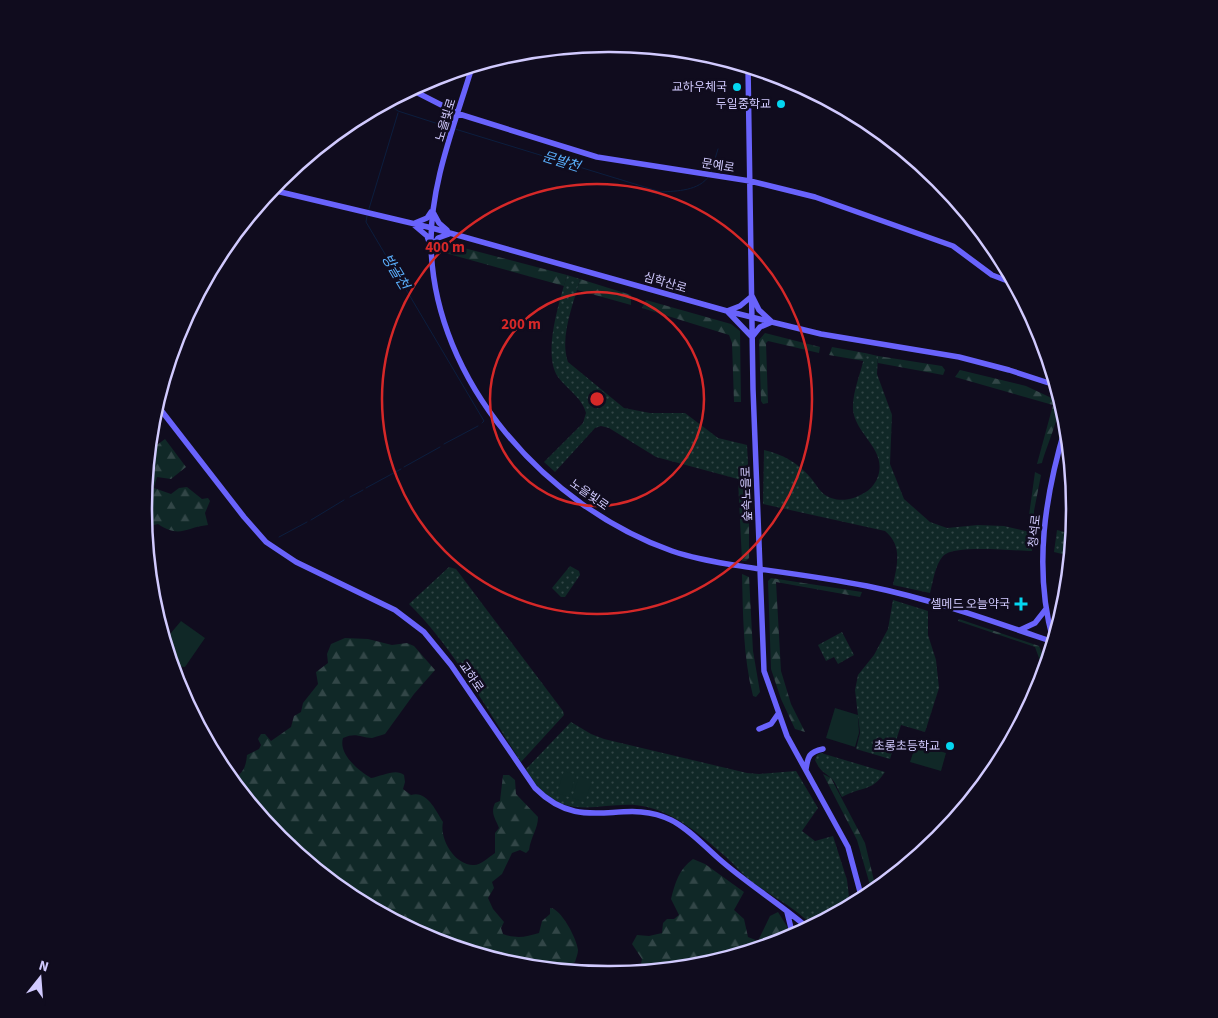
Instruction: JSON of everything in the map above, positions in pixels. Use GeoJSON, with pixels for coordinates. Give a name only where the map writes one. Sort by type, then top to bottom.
{"type":"FeatureCollection","features":[{"type":"Feature","properties":{"kind":"street","name":"노을빛로"},"geometry":{"type":"LineString","coordinates":[[470,75],[440,174],[433,210],[431,249],[440,307],[462,362],[490,410],[510,436],[544,473],[600,516],[635,535],[670,550],[695,558],[868,586],[949,606],[1046,639]]}},
{"type":"Feature","properties":{"kind":"street","name":"숲속노을로"},"geometry":{"type":"LineString","coordinates":[[748,75],[758,568],[764,671],[778,714],[848,847],[860,891]]}},
{"type":"Feature","properties":{"kind":"street","name":"문예로"},"geometry":{"type":"LineString","coordinates":[[419,94],[458,117],[597,157],[750,181],[815,197],[943,242],[966,254],[992,275],[1003,279]]}},
{"type":"Feature","properties":{"kind":"street","name":"심학산로"},"geometry":{"type":"LineString","coordinates":[[281,192],[451,233],[727,311],[821,334],[959,358],[1009,370],[1047,383]]}},
{"type":"Feature","properties":{"kind":"street"},"geometry":{"type":"LineString","coordinates":[[431,249],[426,236],[413,223],[428,218],[433,210]]}},
{"type":"Feature","properties":{"kind":"street"},"geometry":{"type":"LineString","coordinates":[[431,249],[438,238],[451,233],[439,223],[433,210]]}},
{"type":"Feature","properties":{"kind":"street"},"geometry":{"type":"LineString","coordinates":[[752,296],[759,310],[772,322],[760,327],[752,337],[727,311],[740,306],[752,296]]}},
{"type":"Feature","properties":{"kind":"street","name":"교하로"},"geometry":{"type":"LineString","coordinates":[[163,413],[244,518],[266,542],[296,562],[395,610],[424,632],[451,665],[535,788],[548,801],[558,807],[590,814],[640,812],[670,819],[683,826],[718,858],[801,923]]}},
{"type":"Feature","properties":{"kind":"street","name":"청석로"},"geometry":{"type":"LineString","coordinates":[[1050,627],[1042,584],[1044,534],[1053,472],[1061,443]]}},
{"type":"Feature","properties":{"kind":"street"},"geometry":{"type":"LineString","coordinates":[[1020,630],[1035,623],[1046,609]]}},
{"type":"Feature","properties":{"kind":"street"},"geometry":{"type":"LineString","coordinates":[[759,729],[771,724],[778,714]]}},
{"type":"Feature","properties":{"kind":"street"},"geometry":{"type":"LineString","coordinates":[[806,769],[808,756],[814,751],[823,749]]}},
{"type":"Feature","properties":{"kind":"street"},"geometry":{"type":"LineString","coordinates":[[787,912],[791,928]]}},
{"type":"Feature","properties":{"kind":"green space"},"geometry":{"type":"Polygon","coordinates":[[[445,243],[567,275],[564,286],[438,251],[439,247],[445,243]]]}},
{"type":"Feature","properties":{"kind":"green space"},"geometry":{"type":"Polygon","coordinates":[[[567,275],[580,279],[566,331],[565,342],[568,362],[624,408],[650,413],[685,413],[718,438],[747,445],[749,482],[656,457],[609,428],[601,426],[595,428],[555,472],[544,462],[583,423],[586,413],[582,403],[558,377],[552,355],[554,327],[567,275]]]}},
{"type":"Feature","properties":{"kind":"green space"},"geometry":{"type":"Polygon","coordinates":[[[580,279],[631,295],[631,305],[577,290],[580,279]]]}},
{"type":"Feature","properties":{"kind":"green space"},"geometry":{"type":"Polygon","coordinates":[[[646,300],[731,324],[740,331],[741,402],[734,402],[732,343],[729,335],[642,308],[646,300]]]}},
{"type":"Feature","properties":{"kind":"green space"},"geometry":{"type":"Polygon","coordinates":[[[765,333],[820,347],[819,353],[768,341],[766,343],[768,403],[763,404],[761,401],[759,340],[765,333]]]}},
{"type":"Feature","properties":{"kind":"green space"},"geometry":{"type":"Polygon","coordinates":[[[832,347],[865,353],[864,361],[829,355],[832,347]]]}},
{"type":"Feature","properties":{"kind":"green space"},"geometry":{"type":"Polygon","coordinates":[[[865,353],[878,356],[877,374],[892,415],[890,464],[904,499],[930,522],[947,528],[978,525],[1004,526],[1034,533],[1032,551],[971,549],[949,552],[943,556],[938,564],[930,593],[893,585],[897,563],[896,549],[891,537],[885,531],[763,504],[764,450],[795,463],[810,477],[821,492],[831,498],[844,500],[852,498],[866,492],[875,483],[880,469],[879,460],[855,419],[853,410],[854,396],[865,353]]]}},
{"type":"Feature","properties":{"kind":"green space"},"geometry":{"type":"Polygon","coordinates":[[[878,356],[942,366],[945,370],[943,375],[878,363],[878,356]]]}},
{"type":"Feature","properties":{"kind":"green space"},"geometry":{"type":"Polygon","coordinates":[[[960,370],[1026,386],[1052,398],[1057,419],[1042,463],[1037,464],[1053,405],[955,377],[960,370]]]}},
{"type":"Feature","properties":{"kind":"green space"},"geometry":{"type":"Polygon","coordinates":[[[165,439],[186,467],[171,479],[157,477],[154,488],[171,494],[179,488],[187,487],[202,499],[208,498],[210,501],[205,513],[208,525],[183,531],[172,531],[158,524],[153,525],[153,479],[157,445],[165,439]]]}},
{"type":"Feature","properties":{"kind":"green space"},"geometry":{"type":"Polygon","coordinates":[[[1035,472],[1041,475],[1034,511],[1034,533],[1027,530],[1035,472]]]}},
{"type":"Feature","properties":{"kind":"green space"},"geometry":{"type":"Polygon","coordinates":[[[738,479],[749,482],[749,558],[746,561],[742,561],[738,479]]]}},
{"type":"Feature","properties":{"kind":"green space"},"geometry":{"type":"Polygon","coordinates":[[[1057,530],[1065,532],[1063,554],[1054,552],[1057,530]]]}},
{"type":"Feature","properties":{"kind":"green space"},"geometry":{"type":"Polygon","coordinates":[[[570,566],[579,571],[580,575],[565,597],[561,597],[552,588],[570,566]]]}},
{"type":"Feature","properties":{"kind":"green space"},"geometry":{"type":"Polygon","coordinates":[[[449,567],[456,569],[563,711],[564,715],[521,762],[455,659],[409,604],[449,567]]]}},
{"type":"Feature","properties":{"kind":"green space"},"geometry":{"type":"Polygon","coordinates":[[[742,574],[749,577],[753,651],[760,692],[756,697],[753,696],[745,651],[742,574]]]}},
{"type":"Feature","properties":{"kind":"green space"},"geometry":{"type":"Polygon","coordinates":[[[771,578],[862,592],[860,597],[776,582],[781,671],[791,704],[805,732],[795,729],[781,699],[771,669],[768,581],[771,578]]]}},
{"type":"Feature","properties":{"kind":"green space"},"geometry":{"type":"Polygon","coordinates":[[[893,600],[928,611],[928,635],[936,660],[939,688],[925,732],[901,725],[890,759],[856,749],[860,733],[855,690],[858,675],[874,655],[888,629],[893,600]]]}},
{"type":"Feature","properties":{"kind":"green space"},"geometry":{"type":"Polygon","coordinates":[[[959,619],[1039,646],[1042,653],[1040,660],[1035,647],[958,621],[959,619]]]}},
{"type":"Feature","properties":{"kind":"green space"},"geometry":{"type":"Polygon","coordinates":[[[181,621],[205,638],[185,667],[181,667],[170,634],[181,621]]]}},
{"type":"Feature","properties":{"kind":"green space"},"geometry":{"type":"Polygon","coordinates":[[[842,632],[854,655],[838,664],[834,657],[826,661],[818,645],[842,632]]]}},
{"type":"Feature","properties":{"kind":"green space"},"geometry":{"type":"Polygon","coordinates":[[[345,638],[368,639],[392,645],[407,643],[414,646],[435,670],[414,694],[385,734],[372,738],[355,735],[343,738],[342,744],[346,756],[371,778],[393,772],[404,775],[403,789],[411,795],[417,794],[426,798],[434,807],[443,822],[443,836],[450,850],[461,861],[474,865],[479,864],[495,853],[495,833],[499,828],[493,810],[495,803],[500,801],[503,775],[509,775],[515,780],[516,794],[538,817],[537,825],[529,850],[526,853],[520,850],[512,853],[502,874],[492,882],[494,888],[488,898],[493,909],[504,922],[501,928],[503,934],[513,937],[530,936],[539,933],[542,921],[550,914],[550,908],[554,909],[563,918],[572,932],[578,950],[575,962],[571,964],[549,962],[491,950],[434,931],[407,918],[355,889],[331,871],[286,832],[247,787],[238,775],[246,763],[247,755],[259,749],[261,745],[258,739],[261,734],[265,734],[271,741],[291,727],[294,716],[301,712],[303,703],[318,684],[316,672],[328,663],[327,654],[331,644],[345,638]]]}},
{"type":"Feature","properties":{"kind":"green space"},"geometry":{"type":"Polygon","coordinates":[[[835,708],[858,715],[859,733],[855,747],[826,738],[835,708]]]}},
{"type":"Feature","properties":{"kind":"green space"},"geometry":{"type":"Polygon","coordinates":[[[571,722],[591,734],[604,739],[747,773],[796,771],[818,808],[802,831],[815,841],[833,836],[847,880],[849,897],[806,920],[751,881],[699,834],[669,815],[658,810],[633,805],[580,807],[567,805],[554,800],[542,791],[526,769],[571,722]]]}},
{"type":"Feature","properties":{"kind":"green space"},"geometry":{"type":"Polygon","coordinates":[[[916,744],[946,753],[941,771],[910,762],[916,744]]]}},
{"type":"Feature","properties":{"kind":"green space"},"geometry":{"type":"Polygon","coordinates":[[[821,753],[885,772],[880,779],[870,786],[842,797],[833,781],[821,770],[815,760],[817,755],[821,753]]]}},
{"type":"Feature","properties":{"kind":"green space"},"geometry":{"type":"Polygon","coordinates":[[[564,771],[576,775],[569,797],[557,793],[564,771]]]}},
{"type":"Feature","properties":{"kind":"green space"},"geometry":{"type":"Polygon","coordinates":[[[823,774],[831,778],[865,843],[874,881],[870,884],[857,840],[823,774]]]}},
{"type":"Feature","properties":{"kind":"green space"},"geometry":{"type":"Polygon","coordinates":[[[579,776],[592,780],[585,802],[572,798],[579,776]]]}},
{"type":"Feature","properties":{"kind":"green space"},"geometry":{"type":"Polygon","coordinates":[[[693,859],[705,864],[744,892],[734,910],[744,919],[748,937],[757,941],[698,957],[641,965],[642,959],[632,944],[637,935],[649,936],[662,933],[663,923],[667,919],[674,919],[679,915],[671,899],[676,882],[688,863],[693,859]]]}},
{"type":"Feature","properties":{"kind":"green space"},"geometry":{"type":"Polygon","coordinates":[[[778,912],[789,929],[758,940],[770,916],[778,912]]]}},
{"type":"Feature","properties":{"kind":"waterway","name":"문발천"},"geometry":{"type":"LineString","coordinates":[[393,107],[398,111],[451,128]]}},
{"type":"Feature","properties":{"kind":"waterway","name":"방골천"},"geometry":{"type":"LineString","coordinates":[[368,212],[398,113]]}},
{"type":"Feature","properties":{"kind":"waterway","name":"문발천"},"geometry":{"type":"LineString","coordinates":[[455,129],[661,192],[694,187],[700,185],[709,176]]}},
{"type":"Feature","properties":{"kind":"waterway","name":"문발천"},"geometry":{"type":"LineString","coordinates":[[711,172],[718,149]]}},
{"type":"Feature","properties":{"kind":"waterway","name":"방골천"},"geometry":{"type":"LineString","coordinates":[[367,216],[366,222],[484,421],[482,423]]}},
{"type":"Feature","properties":{"kind":"waterway"},"geometry":{"type":"LineString","coordinates":[[444,444],[478,426]]}},
{"type":"Feature","properties":{"kind":"waterway"},"geometry":{"type":"LineString","coordinates":[[404,467],[440,447]]}},
{"type":"Feature","properties":{"kind":"waterway"},"geometry":{"type":"LineString","coordinates":[[366,488],[401,469]]}},
{"type":"Feature","properties":{"kind":"waterway"},"geometry":{"type":"LineString","coordinates":[[350,497],[363,490]]}},
{"type":"Feature","properties":{"kind":"waterway"},"geometry":{"type":"LineString","coordinates":[[311,520],[344,500]]}},
{"type":"Feature","properties":{"kind":"waterway"},"geometry":{"type":"LineString","coordinates":[[279,537],[307,522]]}},
{"type":"Feature","properties":{"kind":"place","name":"교하우체국"},"geometry":{"type":"Point","coordinates":[737,87]}},
{"type":"Feature","properties":{"kind":"place","name":"두일중학교"},"geometry":{"type":"Point","coordinates":[781,104]}},
{"type":"Feature","properties":{"kind":"place","name":"셀메드 오늘약국"},"geometry":{"type":"Point","coordinates":[1021,604]}},
{"type":"Feature","properties":{"kind":"place","name":"초롱초등학교"},"geometry":{"type":"Point","coordinates":[950,746]}}]}
